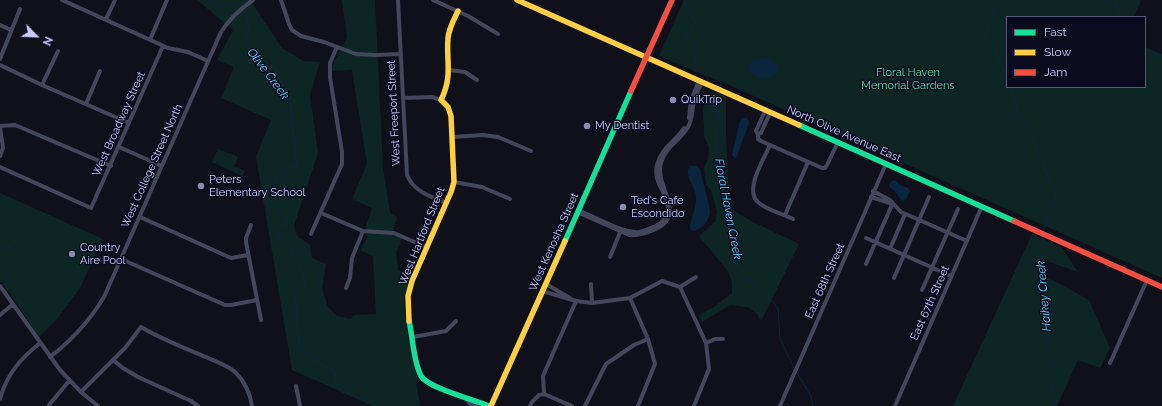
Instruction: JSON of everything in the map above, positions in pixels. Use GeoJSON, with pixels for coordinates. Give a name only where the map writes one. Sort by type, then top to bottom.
{"type":"FeatureCollection","features":[{"type":"Feature","properties":{"kind":"street"},"geometry":{"type":"LineString","coordinates":[[64,0],[163,46],[174,50],[192,53],[208,61]]}},
{"type":"Feature","properties":{"kind":"street"},"geometry":{"type":"LineString","coordinates":[[106,19],[115,0]]}},
{"type":"Feature","properties":{"kind":"street"},"geometry":{"type":"LineString","coordinates":[[150,40],[167,0]]}},
{"type":"Feature","properties":{"kind":"street","name":"West College Street North"},"geometry":{"type":"LineString","coordinates":[[50,358],[68,342],[93,313],[108,289],[221,32],[235,13],[253,0]]}},
{"type":"Feature","properties":{"kind":"street"},"geometry":{"type":"LineString","coordinates":[[282,0],[289,24],[297,34],[361,54],[400,54]]}},
{"type":"Feature","properties":{"kind":"street","name":"West Freeport Street"},"geometry":{"type":"LineString","coordinates":[[398,0],[407,175],[410,183],[415,188],[424,194],[446,203]]}},
{"type":"Feature","properties":{"kind":"street"},"geometry":{"type":"LineString","coordinates":[[433,0],[468,16],[498,34]]}},
{"type":"Feature","properties":{"kind":"street","name":"North Olive Avenue East"},"geometry":{"type":"LineString","coordinates":[[517,0],[1162,287]]}},
{"type":"Feature","properties":{"kind":"street","name":"West Kenosha Street"},"geometry":{"type":"LineString","coordinates":[[490,406],[672,0]]}},
{"type":"Feature","properties":{"kind":"street"},"geometry":{"type":"LineString","coordinates":[[0,58],[20,9]]}},
{"type":"Feature","properties":{"kind":"street"},"geometry":{"type":"LineString","coordinates":[[403,98],[432,97],[441,100],[447,87],[450,70],[448,37],[458,11]]}},
{"type":"Feature","properties":{"kind":"street"},"geometry":{"type":"LineString","coordinates":[[0,25],[11,30]]}},
{"type":"Feature","properties":{"kind":"street","name":"West Broadway Street"},"geometry":{"type":"LineString","coordinates":[[0,167],[92,208],[163,46]]}},
{"type":"Feature","properties":{"kind":"street"},"geometry":{"type":"LineString","coordinates":[[311,234],[342,164],[342,152],[330,77],[330,63],[337,47]]}},
{"type":"Feature","properties":{"kind":"street"},"geometry":{"type":"LineString","coordinates":[[42,86],[58,51]]}},
{"type":"Feature","properties":{"kind":"street"},"geometry":{"type":"LineString","coordinates":[[0,65],[42,86],[129,123]]}},
{"type":"Feature","properties":{"kind":"street"},"geometry":{"type":"LineString","coordinates":[[86,104],[100,70]]}},
{"type":"Feature","properties":{"kind":"street"},"geometry":{"type":"LineString","coordinates":[[450,70],[465,72],[477,80]]}},
{"type":"Feature","properties":{"kind":"street"},"geometry":{"type":"LineString","coordinates":[[578,211],[629,235],[648,233],[661,227],[666,222],[671,208],[660,178],[660,165],[667,150],[681,137],[688,126],[693,113],[700,82]]}},
{"type":"Feature","properties":{"kind":"street","name":"West Hartford Street"},"geometry":{"type":"LineString","coordinates":[[441,100],[451,112],[454,182],[412,281],[408,296],[408,312],[417,364],[422,377],[432,384],[464,398]]}},
{"type":"Feature","properties":{"kind":"street"},"geometry":{"type":"LineString","coordinates":[[767,112],[762,125],[756,131],[759,140],[821,168],[825,168],[828,165],[838,142]]}},
{"type":"Feature","properties":{"kind":"street"},"geometry":{"type":"LineString","coordinates":[[0,156],[3,148],[0,126],[15,124],[111,166]]}},
{"type":"Feature","properties":{"kind":"street"},"geometry":{"type":"LineString","coordinates":[[452,136],[483,135],[498,137],[531,151]]}},
{"type":"Feature","properties":{"kind":"street"},"geometry":{"type":"LineString","coordinates":[[770,145],[754,182],[752,192],[758,203],[793,219]]}},
{"type":"Feature","properties":{"kind":"street"},"geometry":{"type":"LineString","coordinates":[[119,147],[162,166]]}},
{"type":"Feature","properties":{"kind":"street"},"geometry":{"type":"LineString","coordinates":[[785,215],[808,162]]}},
{"type":"Feature","properties":{"kind":"street","name":"East 68th Street"},"geometry":{"type":"LineString","coordinates":[[780,406],[886,164]]}},
{"type":"Feature","properties":{"kind":"street"},"geometry":{"type":"LineString","coordinates":[[454,182],[482,188],[510,199]]}},
{"type":"Feature","properties":{"kind":"street"},"geometry":{"type":"LineString","coordinates":[[873,192],[890,200],[901,212],[965,240]]}},
{"type":"Feature","properties":{"kind":"street"},"geometry":{"type":"LineString","coordinates":[[871,197],[893,204]]}},
{"type":"Feature","properties":{"kind":"street"},"geometry":{"type":"LineString","coordinates":[[894,278],[930,197]]}},
{"type":"Feature","properties":{"kind":"street"},"geometry":{"type":"LineString","coordinates":[[866,264],[893,204]]}},
{"type":"Feature","properties":{"kind":"street","name":"East 67th Street"},"geometry":{"type":"LineString","coordinates":[[895,406],[965,240],[982,206]]}},
{"type":"Feature","properties":{"kind":"street"},"geometry":{"type":"LineString","coordinates":[[922,290],[958,209]]}},
{"type":"Feature","properties":{"kind":"street"},"geometry":{"type":"LineString","coordinates":[[321,213],[363,231],[394,233],[426,246]]}},
{"type":"Feature","properties":{"kind":"street"},"geometry":{"type":"LineString","coordinates":[[890,249],[905,214]]}},
{"type":"Feature","properties":{"kind":"street"},"geometry":{"type":"LineString","coordinates":[[140,216],[231,258],[248,255]]}},
{"type":"Feature","properties":{"kind":"street"},"geometry":{"type":"LineString","coordinates":[[251,224],[246,238],[261,320]]}},
{"type":"Feature","properties":{"kind":"street"},"geometry":{"type":"LineString","coordinates":[[610,258],[621,230]]}},
{"type":"Feature","properties":{"kind":"street"},"geometry":{"type":"LineString","coordinates":[[346,288],[350,278],[352,258],[363,231]]}},
{"type":"Feature","properties":{"kind":"street"},"geometry":{"type":"LineString","coordinates":[[866,238],[951,276]]}},
{"type":"Feature","properties":{"kind":"street"},"geometry":{"type":"LineString","coordinates":[[121,259],[225,305],[257,300]]}},
{"type":"Feature","properties":{"kind":"street"},"geometry":{"type":"LineString","coordinates":[[680,287],[696,277]]}},
{"type":"Feature","properties":{"kind":"street"},"geometry":{"type":"LineString","coordinates":[[1110,363],[1147,280]]}},
{"type":"Feature","properties":{"kind":"street"},"geometry":{"type":"LineString","coordinates":[[542,291],[576,301],[592,303],[630,298],[662,281],[680,287],[706,343],[709,369],[694,406]]}},
{"type":"Feature","properties":{"kind":"street"},"geometry":{"type":"LineString","coordinates":[[546,284],[576,301]]}},
{"type":"Feature","properties":{"kind":"street"},"geometry":{"type":"LineString","coordinates":[[591,284],[592,303]]}},
{"type":"Feature","properties":{"kind":"street"},"geometry":{"type":"LineString","coordinates":[[0,286],[50,358],[69,381],[98,406]]}},
{"type":"Feature","properties":{"kind":"street"},"geometry":{"type":"LineString","coordinates":[[630,298],[648,339],[655,364],[638,406]]}},
{"type":"Feature","properties":{"kind":"street"},"geometry":{"type":"LineString","coordinates":[[544,394],[543,376],[576,301]]}},
{"type":"Feature","properties":{"kind":"street"},"geometry":{"type":"LineString","coordinates":[[0,315],[13,304]]}},
{"type":"Feature","properties":{"kind":"street"},"geometry":{"type":"LineString","coordinates":[[413,336],[446,331],[456,321]]}},
{"type":"Feature","properties":{"kind":"street"},"geometry":{"type":"LineString","coordinates":[[81,392],[132,340],[141,327],[223,365],[234,372],[248,390],[252,406]]}},
{"type":"Feature","properties":{"kind":"street"},"geometry":{"type":"LineString","coordinates":[[585,406],[606,364],[634,345],[648,339]]}},
{"type":"Feature","properties":{"kind":"street"},"geometry":{"type":"LineString","coordinates":[[706,343],[715,339],[723,339]]}},
{"type":"Feature","properties":{"kind":"street"},"geometry":{"type":"LineString","coordinates":[[0,399],[8,377],[16,365],[40,343]]}},
{"type":"Feature","properties":{"kind":"street"},"geometry":{"type":"LineString","coordinates":[[113,360],[138,377],[191,401],[198,406]]}},
{"type":"Feature","properties":{"kind":"street"},"geometry":{"type":"LineString","coordinates":[[49,405],[69,381]]}},
{"type":"Feature","properties":{"kind":"street"},"geometry":{"type":"LineString","coordinates":[[296,386],[300,406]]}},
{"type":"Feature","properties":{"kind":"street"},"geometry":{"type":"LineString","coordinates":[[530,406],[539,395],[544,394],[572,406]]}},
{"type":"Feature","properties":{"kind":"street"},"geometry":{"type":"LineString","coordinates":[[464,398],[472,399],[490,406]]}},
{"type":"Feature","properties":{"kind":"street"},"geometry":{"type":"LineString","coordinates":[[464,398],[470,404],[476,406]]}},
{"type":"Feature","properties":{"kind":"green space"},"geometry":{"type":"Polygon","coordinates":[[[197,0],[250,0],[282,48],[303,61],[320,62],[310,95],[318,153],[294,225],[297,236],[310,245],[312,258],[326,264],[322,289],[328,307],[337,316],[351,319],[353,315],[376,314],[373,256],[360,250],[367,238],[366,226],[372,208],[352,199],[367,164],[352,70],[332,70],[334,62],[347,38],[342,0],[375,0],[383,169],[390,213],[397,217],[392,234],[402,238],[396,252],[398,270],[412,275],[405,293],[404,310],[410,349],[418,379],[416,383],[420,405],[422,406],[373,406],[292,370],[256,157],[271,120],[221,98],[234,67],[217,60],[233,30],[197,0]]]}},
{"type":"Feature","properties":{"kind":"green space","name":"Floral Haven Memorial Gardens"},"geometry":{"type":"Polygon","coordinates":[[[684,0],[1141,0],[1134,16],[1006,16],[1006,88],[1146,88],[1146,48],[1162,55],[1162,278],[729,85],[659,56],[684,0]]]}},
{"type":"Feature","properties":{"kind":"green space"},"geometry":{"type":"Polygon","coordinates":[[[715,92],[726,97],[729,208],[751,221],[799,244],[761,321],[757,314],[748,307],[730,305],[702,322],[699,315],[714,307],[732,293],[732,282],[727,270],[699,236],[715,222],[717,212],[711,190],[707,186],[705,180],[704,167],[708,159],[709,147],[704,137],[703,115],[704,104],[715,92]]]}},
{"type":"Feature","properties":{"kind":"green space"},"geometry":{"type":"Polygon","coordinates":[[[218,149],[238,157],[234,166],[245,171],[242,176],[212,162],[218,149]]]}},
{"type":"Feature","properties":{"kind":"green space"},"geometry":{"type":"Polygon","coordinates":[[[0,193],[103,239],[80,288],[57,319],[39,337],[0,281],[0,193]]]}},
{"type":"Feature","properties":{"kind":"green space"},"geometry":{"type":"Polygon","coordinates":[[[1032,234],[1062,248],[1078,272],[1041,259],[1042,274],[1089,300],[1110,348],[1100,368],[1078,360],[1057,406],[953,406],[1032,234]]]}},
{"type":"Feature","properties":{"kind":"water"},"geometry":{"type":"Polygon","coordinates":[[[763,58],[772,61],[779,69],[775,75],[763,80],[751,73],[748,67],[751,61],[763,58]]]}},
{"type":"Feature","properties":{"kind":"water"},"geometry":{"type":"Polygon","coordinates":[[[742,118],[747,118],[749,123],[735,158],[732,155],[739,124],[742,118]]]}},
{"type":"Feature","properties":{"kind":"water"},"geometry":{"type":"Polygon","coordinates":[[[691,166],[697,166],[700,169],[710,214],[706,223],[695,231],[691,230],[690,227],[696,200],[695,192],[688,176],[688,169],[691,166]]]}},
{"type":"Feature","properties":{"kind":"water"},"geometry":{"type":"Polygon","coordinates":[[[895,180],[900,185],[908,188],[910,191],[904,201],[901,200],[894,190],[890,188],[889,185],[895,180]]]}},
{"type":"Feature","properties":{"kind":"waterway","name":"Olive Creek"},"geometry":{"type":"LineString","coordinates":[[209,0],[216,4],[238,5]]}},
{"type":"Feature","properties":{"kind":"waterway","name":"Floral Haven Creek"},"geometry":{"type":"LineString","coordinates":[[684,0],[695,23],[691,34],[686,35],[687,38],[696,45],[694,71],[700,72],[707,77],[709,81],[719,81],[721,83],[721,87]]}},
{"type":"Feature","properties":{"kind":"waterway","name":"Haikey Creek"},"geometry":{"type":"LineString","coordinates":[[973,0],[990,6],[995,13],[986,31],[986,39],[994,48],[1006,76]]}},
{"type":"Feature","properties":{"kind":"waterway"},"geometry":{"type":"LineString","coordinates":[[1109,0],[1116,3],[1121,16]]}},
{"type":"Feature","properties":{"kind":"waterway","name":"Olive Creek"},"geometry":{"type":"LineString","coordinates":[[243,12],[246,16],[249,32],[244,42],[290,101],[297,166],[290,168],[286,173],[278,176],[273,185],[266,188],[267,197],[287,221],[285,225],[279,228],[278,236],[293,250],[293,255],[290,256],[303,273],[305,285],[295,294],[299,345],[315,361],[335,371],[336,384]]}},
{"type":"Feature","properties":{"kind":"waterway"},"geometry":{"type":"LineString","coordinates":[[1146,48],[1162,55]]}},
{"type":"Feature","properties":{"kind":"waterway","name":"Haikey Creek"},"geometry":{"type":"LineString","coordinates":[[1010,88],[1017,109],[1032,136],[1049,179],[1056,192],[1055,201],[1043,231]]}},
{"type":"Feature","properties":{"kind":"waterway","name":"Floral Haven Creek"},"geometry":{"type":"LineString","coordinates":[[719,93],[718,102],[711,106],[711,109],[719,110],[717,127],[717,166],[736,262],[742,271],[759,290],[770,298],[778,309],[780,339],[794,368]]}},
{"type":"Feature","properties":{"kind":"waterway"},"geometry":{"type":"LineString","coordinates":[[16,241],[22,233]]}},
{"type":"Feature","properties":{"kind":"waterway","name":"Haikey Creek"},"geometry":{"type":"LineString","coordinates":[[1041,236],[1050,247],[1046,254],[1041,254],[1054,406]]}},
{"type":"Feature","properties":{"kind":"waterway"},"geometry":{"type":"LineString","coordinates":[[0,250],[7,248],[14,242]]}},
{"type":"Feature","properties":{"kind":"waterway","name":"Floral Haven Creek"},"geometry":{"type":"LineString","coordinates":[[797,373],[811,396],[813,406]]}},
{"type":"Feature","properties":{"kind":"waterway","name":"Olive Creek"},"geometry":{"type":"LineString","coordinates":[[337,387],[342,391],[378,406]]}},
{"type":"Feature","properties":{"kind":"traffic: fast"},"geometry":{"type":"LineString","coordinates":[[565,241],[631,91]]}},
{"type":"Feature","properties":{"kind":"traffic: fast"},"geometry":{"type":"LineString","coordinates":[[799,125],[1014,221]]}},
{"type":"Feature","properties":{"kind":"traffic: fast"},"geometry":{"type":"LineString","coordinates":[[409,321],[418,370],[421,376],[433,385],[442,389],[489,406]]}},
{"type":"Feature","properties":{"kind":"traffic: slow"},"geometry":{"type":"LineString","coordinates":[[517,0],[799,125]]}},
{"type":"Feature","properties":{"kind":"traffic: slow"},"geometry":{"type":"LineString","coordinates":[[409,321],[408,296],[412,281],[454,182],[451,116],[448,107],[441,100],[445,91],[448,76],[449,34],[458,11]]}},
{"type":"Feature","properties":{"kind":"traffic: slow"},"geometry":{"type":"LineString","coordinates":[[491,406],[565,241]]}},
{"type":"Feature","properties":{"kind":"traffic: jam"},"geometry":{"type":"LineString","coordinates":[[631,91],[672,0]]}},
{"type":"Feature","properties":{"kind":"traffic: jam"},"geometry":{"type":"LineString","coordinates":[[1014,221],[1162,287]]}},
{"type":"Feature","properties":{"kind":"place","name":"QuikTrip"},"geometry":{"type":"Point","coordinates":[673,100]}},
{"type":"Feature","properties":{"kind":"place","name":"My Dentist"},"geometry":{"type":"Point","coordinates":[587,126]}},
{"type":"Feature","properties":{"kind":"place","name":"Peters Elementary School"},"geometry":{"type":"Point","coordinates":[201,186]}},
{"type":"Feature","properties":{"kind":"place","name":"Ted's Cafe Escondido"},"geometry":{"type":"Point","coordinates":[623,207]}},
{"type":"Feature","properties":{"kind":"place","name":"Country Aire Pool"},"geometry":{"type":"Point","coordinates":[72,254]}}]}
